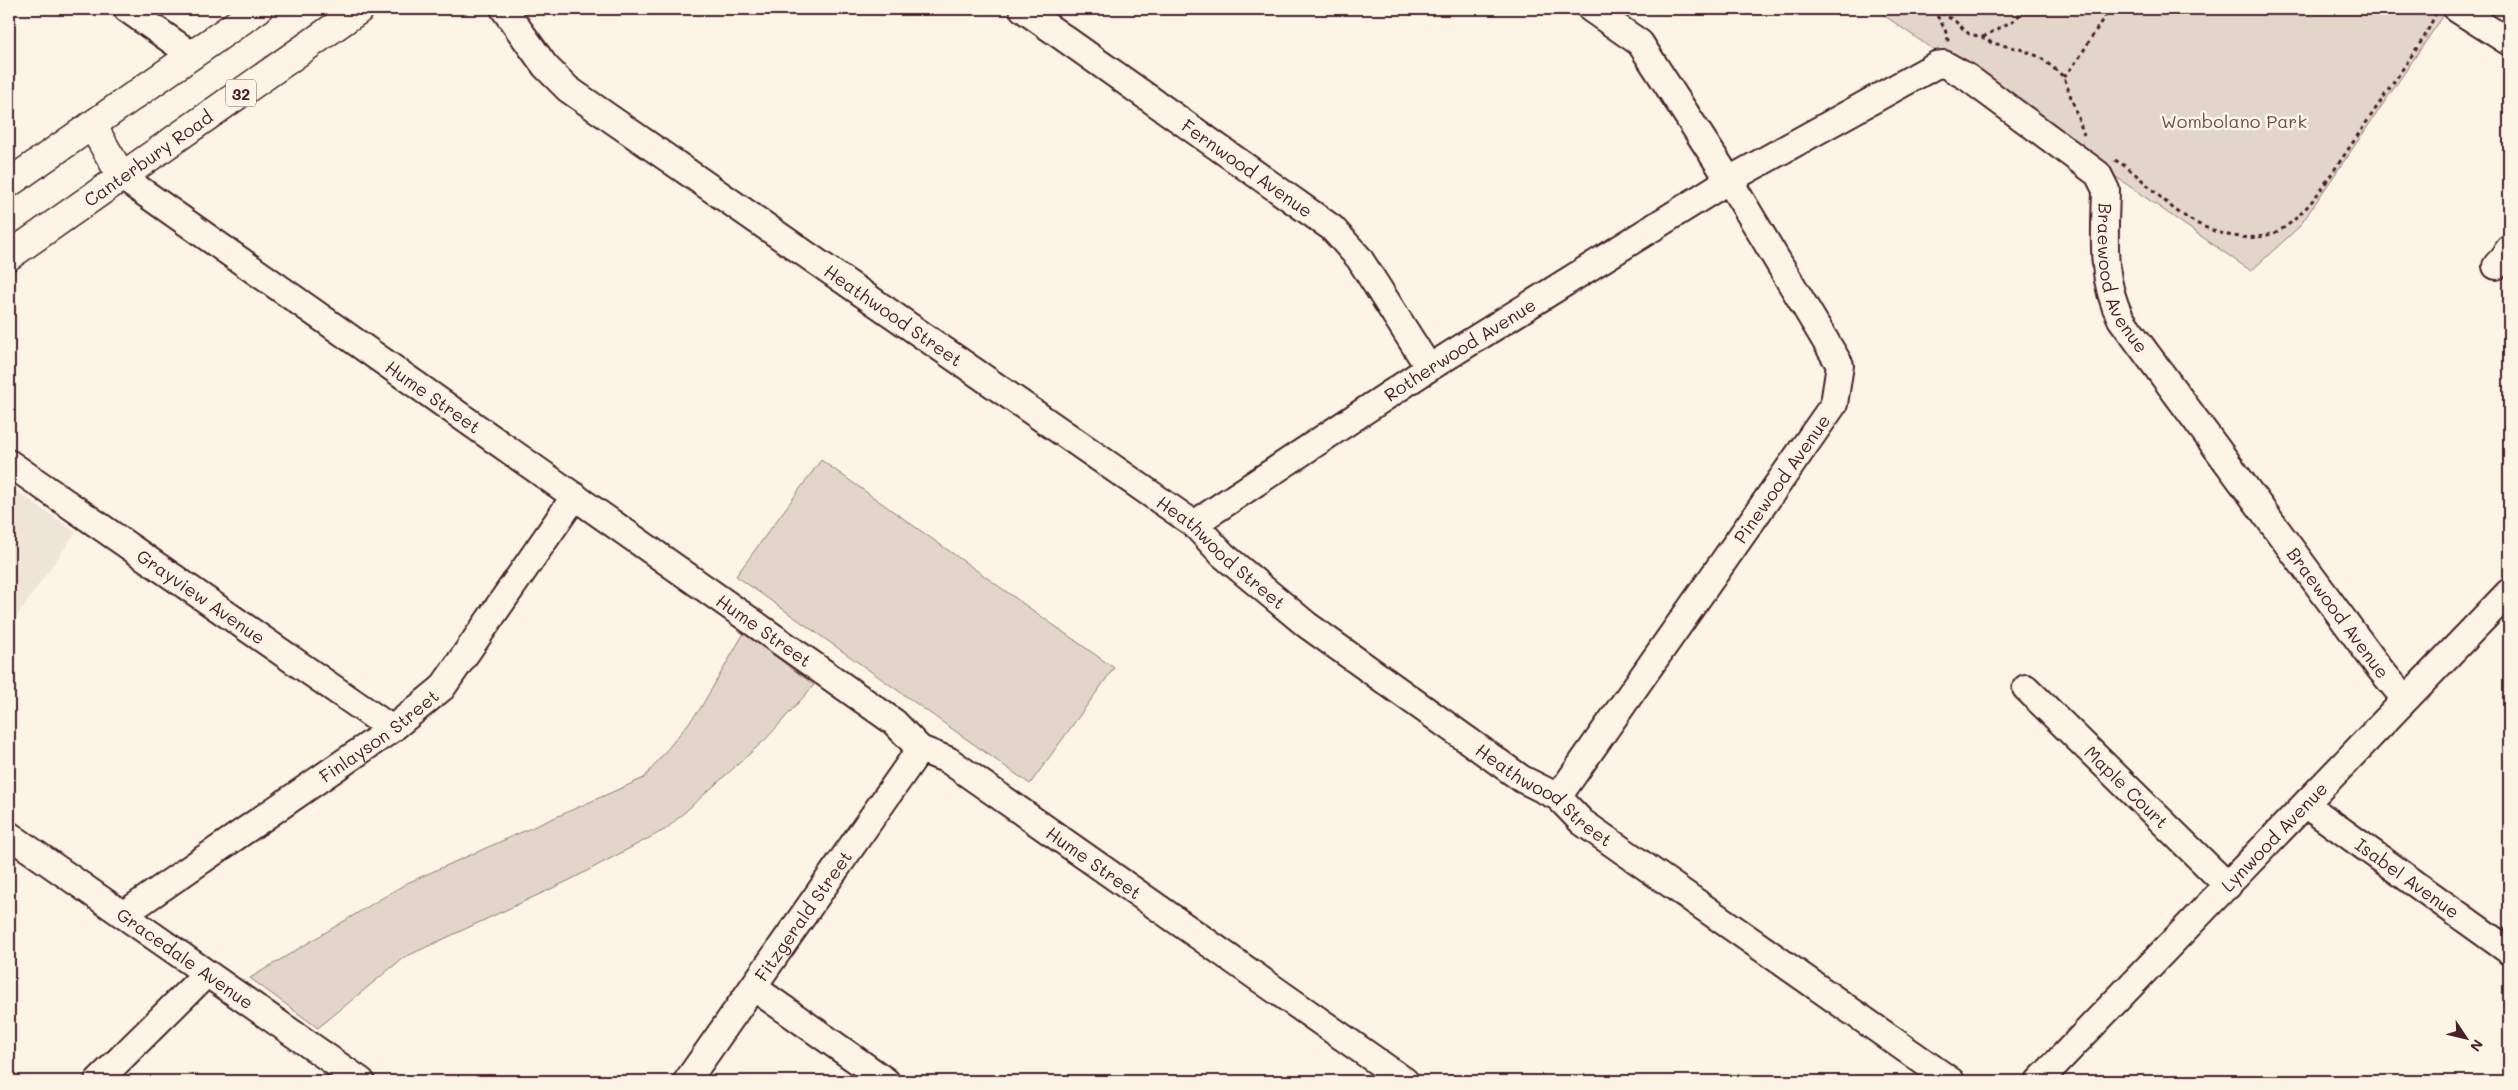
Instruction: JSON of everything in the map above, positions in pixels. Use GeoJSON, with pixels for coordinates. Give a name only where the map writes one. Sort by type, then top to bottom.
{"type":"FeatureCollection","features":[{"type":"Feature","properties":{"kind":"main road"},"geometry":{"type":"LineString","coordinates":[[9,183],[258,9]]}},
{"type":"Feature","properties":{"kind":"main road","name":"Canterbury Road"},"geometry":{"type":"LineString","coordinates":[[9,256],[360,9]]}},
{"type":"Feature","properties":{"kind":"main road"},"geometry":{"type":"LineString","coordinates":[[92,125],[122,178]]}},
{"type":"Feature","properties":{"kind":"street"},"geometry":{"type":"LineString","coordinates":[[127,9],[192,55]]}},
{"type":"Feature","properties":{"kind":"street","name":"Heathwood Street"},"geometry":{"type":"LineString","coordinates":[[504,9],[544,66],[568,89],[1194,524],[1223,555],[1307,625],[1522,779],[1558,797],[1582,822],[1951,1081]]}},
{"type":"Feature","properties":{"kind":"street","name":"Fernwood Avenue"},"geometry":{"type":"LineString","coordinates":[[1022,9],[1332,228],[1359,258],[1429,368]]}},
{"type":"Feature","properties":{"kind":"street","name":"Pinewood Avenue"},"geometry":{"type":"LineString","coordinates":[[1558,797],[1834,404],[1840,365],[1729,180],[1640,43],[1591,9]]}},
{"type":"Feature","properties":{"kind":"street"},"geometry":{"type":"LineString","coordinates":[[2457,9],[2509,42]]}},
{"type":"Feature","properties":{"kind":"street"},"geometry":{"type":"LineString","coordinates":[[1729,180],[1936,65],[1944,64]]}},
{"type":"Feature","properties":{"kind":"street","name":"Braewood Avenue"},"geometry":{"type":"LineString","coordinates":[[1944,64],[1967,77],[2098,174],[2106,190],[2106,278],[2112,301],[2121,319],[2380,669],[2405,698]]}},
{"type":"Feature","properties":{"kind":"street","name":"Hume Street"},"geometry":{"type":"LineString","coordinates":[[122,178],[894,722],[920,749],[948,760],[1405,1081]]}},
{"type":"Feature","properties":{"kind":"street","name":"Rotherwood Avenue"},"geometry":{"type":"LineString","coordinates":[[1194,524],[1429,368],[1729,180]]}},
{"type":"Feature","properties":{"kind":"street","name":"Grayview Avenue"},"geometry":{"type":"LineString","coordinates":[[9,463],[392,729]]}},
{"type":"Feature","properties":{"kind":"street","name":"Finlayson Street"},"geometry":{"type":"LineString","coordinates":[[124,914],[392,729],[442,688],[575,496]]}},
{"type":"Feature","properties":{"kind":"street","name":"Lynwood Avenue"},"geometry":{"type":"LineString","coordinates":[[2040,1081],[2306,805],[2405,698],[2509,592]]}},
{"type":"Feature","properties":{"kind":"street","name":"Maple Court"},"geometry":{"type":"LineString","coordinates":[[2026,688],[2228,886]]}},
{"type":"Feature","properties":{"kind":"street","name":"Fitzgerald Street"},"geometry":{"type":"LineString","coordinates":[[687,1081],[920,749]]}},
{"type":"Feature","properties":{"kind":"street","name":"Isabel Avenue"},"geometry":{"type":"LineString","coordinates":[[2306,805],[2509,951]]}},
{"type":"Feature","properties":{"kind":"street","name":"Gracedale Avenue"},"geometry":{"type":"LineString","coordinates":[[9,835],[361,1081]]}},
{"type":"Feature","properties":{"kind":"street"},"geometry":{"type":"LineString","coordinates":[[98,1081],[206,974]]}},
{"type":"Feature","properties":{"kind":"street"},"geometry":{"type":"LineString","coordinates":[[752,987],[886,1081]]}},
{"type":"Feature","properties":{"kind":"path"},"geometry":{"type":"LineString","coordinates":[[1933,9],[1954,21],[1970,34],[1982,37],[1992,43],[2020,49],[2040,57],[2064,77],[2085,136]]}},
{"type":"Feature","properties":{"kind":"path"},"geometry":{"type":"LineString","coordinates":[[1933,9],[1949,40],[1944,64]]}},
{"type":"Feature","properties":{"kind":"path"},"geometry":{"type":"LineString","coordinates":[[1982,37],[2016,19],[2024,9]]}},
{"type":"Feature","properties":{"kind":"path"},"geometry":{"type":"LineString","coordinates":[[2064,77],[2079,58],[2109,9]]}},
{"type":"Feature","properties":{"kind":"path"},"geometry":{"type":"LineString","coordinates":[[2113,158],[2197,225],[2224,234],[2248,237],[2271,233],[2284,228],[2304,211],[2320,191],[2425,36],[2438,9]]}},
{"type":"Feature","properties":{"kind":"shaded area"},"geometry":{"type":"Polygon","coordinates":[[[9,486],[76,532],[9,627],[9,486]]]}},
{"type":"Feature","properties":{"kind":"green space","name":"Wombolano Park"},"geometry":{"type":"Polygon","coordinates":[[[1875,9],[2448,9],[2299,227],[2251,271],[1875,9]]]}},
{"type":"Feature","properties":{"kind":"green space"},"geometry":{"type":"Polygon","coordinates":[[[821,460],[1114,668],[1030,784],[736,576],[821,460]]]}},
{"type":"Feature","properties":{"kind":"green space"},"geometry":{"type":"Polygon","coordinates":[[[744,633],[814,685],[767,738],[666,829],[570,880],[403,958],[318,1028],[250,978],[407,883],[644,778],[700,709],[744,633]]]}}]}
